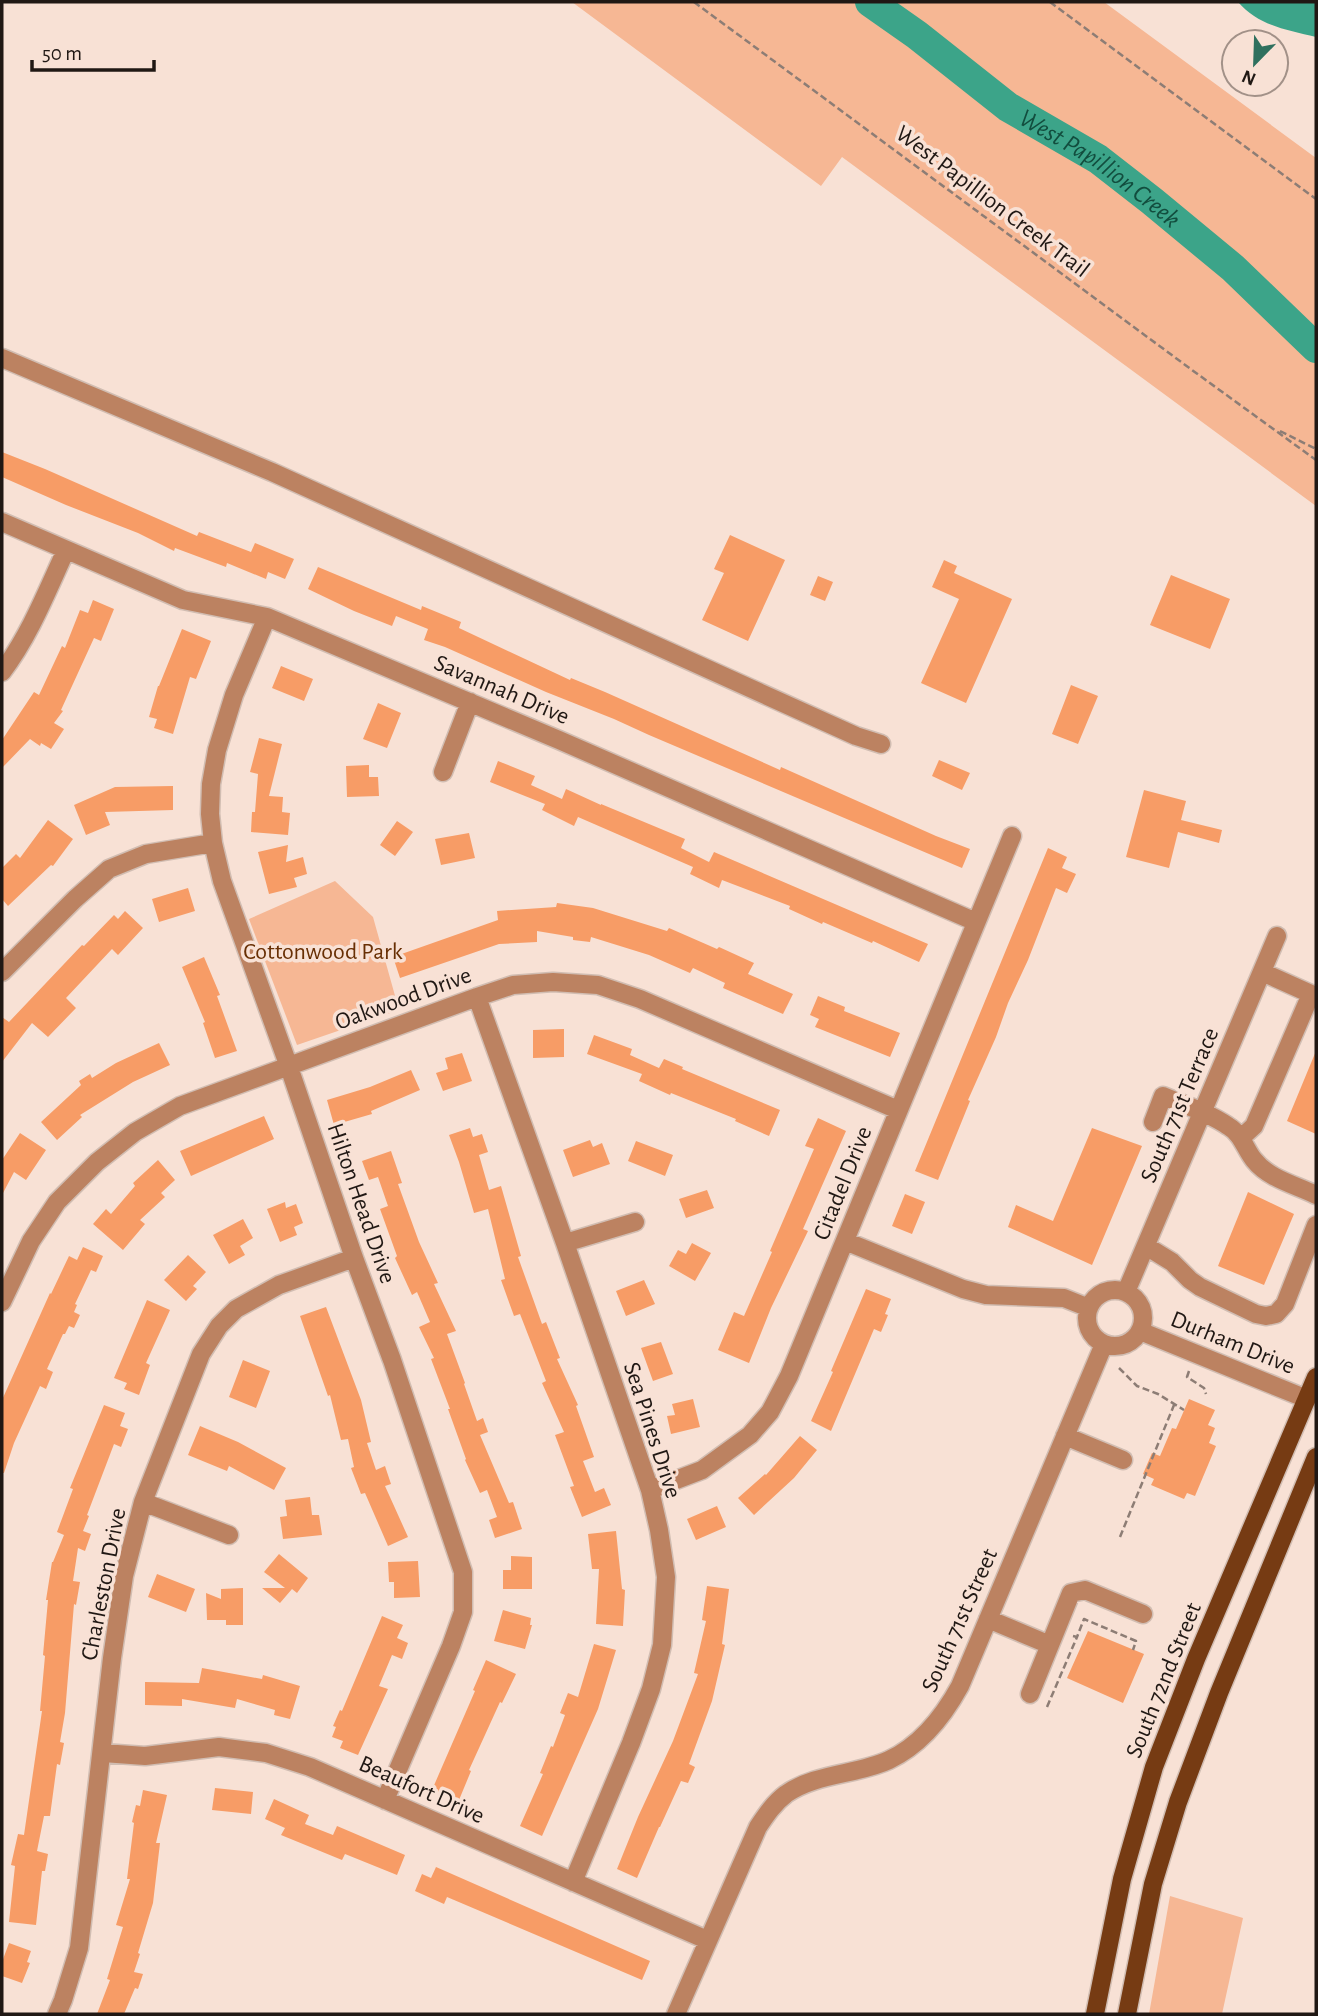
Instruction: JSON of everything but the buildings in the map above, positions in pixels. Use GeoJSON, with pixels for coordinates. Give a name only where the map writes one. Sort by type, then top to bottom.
{"type":"FeatureCollection","features":[{"type":"Feature","properties":{"kind":"main road","name":"South 72nd Street"},"geometry":{"type":"LineString","coordinates":[[1095,2014],[1122,1879],[1154,1767],[1196,1659],[1312,1401],[1316,1377]]}},
{"type":"Feature","properties":{"kind":"main road"},"geometry":{"type":"LineString","coordinates":[[1127,2014],[1153,1884],[1182,1790],[1316,1457]]}},
{"type":"Feature","properties":{"kind":"main road"},"geometry":{"type":"LineString","coordinates":[[1100,1985],[1102,2014]]}},
{"type":"Feature","properties":{"kind":"street"},"geometry":{"type":"LineString","coordinates":[[2,358],[272,472],[843,731],[881,744]]}},
{"type":"Feature","properties":{"kind":"street","name":"Savannah Drive"},"geometry":{"type":"LineString","coordinates":[[2,522],[183,600],[267,617],[742,819],[976,922]]}},
{"type":"Feature","properties":{"kind":"street"},"geometry":{"type":"LineString","coordinates":[[2,672],[33,622],[66,550]]}},
{"type":"Feature","properties":{"kind":"street","name":"Hilton Head Drive"},"geometry":{"type":"LineString","coordinates":[[267,617],[234,695],[217,750],[211,783],[213,843],[222,881],[392,1360],[463,1572],[463,1612],[385,1800]]}},
{"type":"Feature","properties":{"kind":"street"},"geometry":{"type":"LineString","coordinates":[[443,772],[470,702]]}},
{"type":"Feature","properties":{"kind":"street","name":"Citadel Drive"},"geometry":{"type":"LineString","coordinates":[[650,1490],[702,1470],[750,1435],[770,1412],[789,1376],[1012,836]]}},
{"type":"Feature","properties":{"kind":"street"},"geometry":{"type":"LineString","coordinates":[[2,972],[109,869],[146,854],[213,843]]}},
{"type":"Feature","properties":{"kind":"street","name":"South 71st Terrace"},"geometry":{"type":"LineString","coordinates":[[1126,1292],[1276,936]]}},
{"type":"Feature","properties":{"kind":"street"},"geometry":{"type":"LineString","coordinates":[[1241,1138],[1254,1126],[1311,994],[1262,972]]}},
{"type":"Feature","properties":{"kind":"street","name":"Oakwood Drive"},"geometry":{"type":"LineString","coordinates":[[2,1302],[31,1241],[57,1202],[97,1162],[135,1132],[180,1106],[513,985],[553,982],[598,985],[640,999],[898,1110]]}},
{"type":"Feature","properties":{"kind":"street","name":"Sea Pines Drive"},"geometry":{"type":"LineString","coordinates":[[477,997],[650,1490],[666,1577],[663,1645],[651,1689],[573,1882]]}},
{"type":"Feature","properties":{"kind":"street"},"geometry":{"type":"LineString","coordinates":[[1153,1122],[1163,1096],[1202,1113],[1229,1126],[1241,1138],[1255,1161],[1267,1172],[1316,1195]]}},
{"type":"Feature","properties":{"kind":"street"},"geometry":{"type":"LineString","coordinates":[[565,1243],[635,1222]]}},
{"type":"Feature","properties":{"kind":"street"},"geometry":{"type":"LineString","coordinates":[[1146,1246],[1172,1262],[1200,1287],[1256,1314],[1266,1316],[1276,1314],[1285,1304],[1316,1224]]}},
{"type":"Feature","properties":{"kind":"street"},"geometry":{"type":"LineString","coordinates":[[845,1241],[963,1289],[986,1295],[1064,1298],[1089,1308]]}},
{"type":"Feature","properties":{"kind":"street","name":"Charleston Drive"},"geometry":{"type":"LineString","coordinates":[[57,2014],[79,1948],[124,1576],[143,1502],[201,1354],[219,1326],[236,1308],[279,1285],[354,1258]]}},
{"type":"Feature","properties":{"kind":"street"},"geometry":{"type":"LineString","coordinates":[[1104,1292],[1126,1292],[1141,1306],[1143,1319],[1140,1331],[1128,1343],[1116,1346],[1104,1344],[1088,1327],[1089,1308],[1095,1298],[1104,1292]]}},
{"type":"Feature","properties":{"kind":"street","name":"Durham Drive"},"geometry":{"type":"LineString","coordinates":[[1140,1331],[1312,1401]]}},
{"type":"Feature","properties":{"kind":"street","name":"South 71st Street"},"geometry":{"type":"LineString","coordinates":[[676,2014],[758,1827],[771,1808],[787,1794],[810,1782],[872,1767],[909,1748],[926,1733],[951,1703],[1104,1344]]}},
{"type":"Feature","properties":{"kind":"street"},"geometry":{"type":"LineString","coordinates":[[1065,1436],[1123,1460]]}},
{"type":"Feature","properties":{"kind":"street"},"geometry":{"type":"LineString","coordinates":[[143,1502],[229,1535]]}},
{"type":"Feature","properties":{"kind":"street"},"geometry":{"type":"LineString","coordinates":[[1030,1695],[1072,1593],[1085,1590],[1143,1614]]}},
{"type":"Feature","properties":{"kind":"street"},"geometry":{"type":"LineString","coordinates":[[988,1619],[1050,1645]]}},
{"type":"Feature","properties":{"kind":"street","name":"Beaufort Drive"},"geometry":{"type":"LineString","coordinates":[[103,1753],[145,1756],[219,1747],[266,1753],[310,1767],[707,1940]]}},
{"type":"Feature","properties":{"kind":"path","name":"West Papillion Creek Trail"},"geometry":{"type":"LineString","coordinates":[[694,2],[1316,460]]}},
{"type":"Feature","properties":{"kind":"path"},"geometry":{"type":"LineString","coordinates":[[1050,2],[1316,200]]}},
{"type":"Feature","properties":{"kind":"path","name":"West Papillion Creek Trail"},"geometry":{"type":"LineString","coordinates":[[1271,426],[1316,449]]}},
{"type":"Feature","properties":{"kind":"path"},"geometry":{"type":"LineString","coordinates":[[1119,1368],[1137,1386],[1158,1394],[1184,1410]]}},
{"type":"Feature","properties":{"kind":"path"},"geometry":{"type":"LineString","coordinates":[[1189,1371],[1187,1377],[1202,1385],[1206,1394]]}},
{"type":"Feature","properties":{"kind":"path"},"geometry":{"type":"LineString","coordinates":[[1120,1537],[1174,1405]]}},
{"type":"Feature","properties":{"kind":"path"},"geometry":{"type":"LineString","coordinates":[[1047,1707],[1084,1619],[1136,1642],[1133,1650]]}},
{"type":"Feature","properties":{"kind":"green space"},"geometry":{"type":"Polygon","coordinates":[[[572,2],[1104,2],[1220,87],[1220,98],[1234,98],[1316,158],[1316,506],[842,157],[821,186],[572,2]]]}},
{"type":"Feature","properties":{"kind":"green space","name":"Cottonwood Park"},"geometry":{"type":"Polygon","coordinates":[[[335,881],[373,917],[399,1010],[297,1045],[249,919],[335,881]]]}},
{"type":"Feature","properties":{"kind":"green space"},"geometry":{"type":"Polygon","coordinates":[[[1170,1896],[1243,1918],[1222,2014],[1149,2014],[1170,1896]]]}},
{"type":"Feature","properties":{"kind":"shaded area"},"geometry":{"type":"Polygon","coordinates":[[[1238,2],[1316,2],[1316,37],[1264,22],[1238,2]]]}},
{"type":"Feature","properties":{"kind":"waterway","name":"West Papillion Creek"},"geometry":{"type":"LineString","coordinates":[[870,2],[917,35],[1008,107],[1098,159],[1233,268],[1316,348]]}}]}
